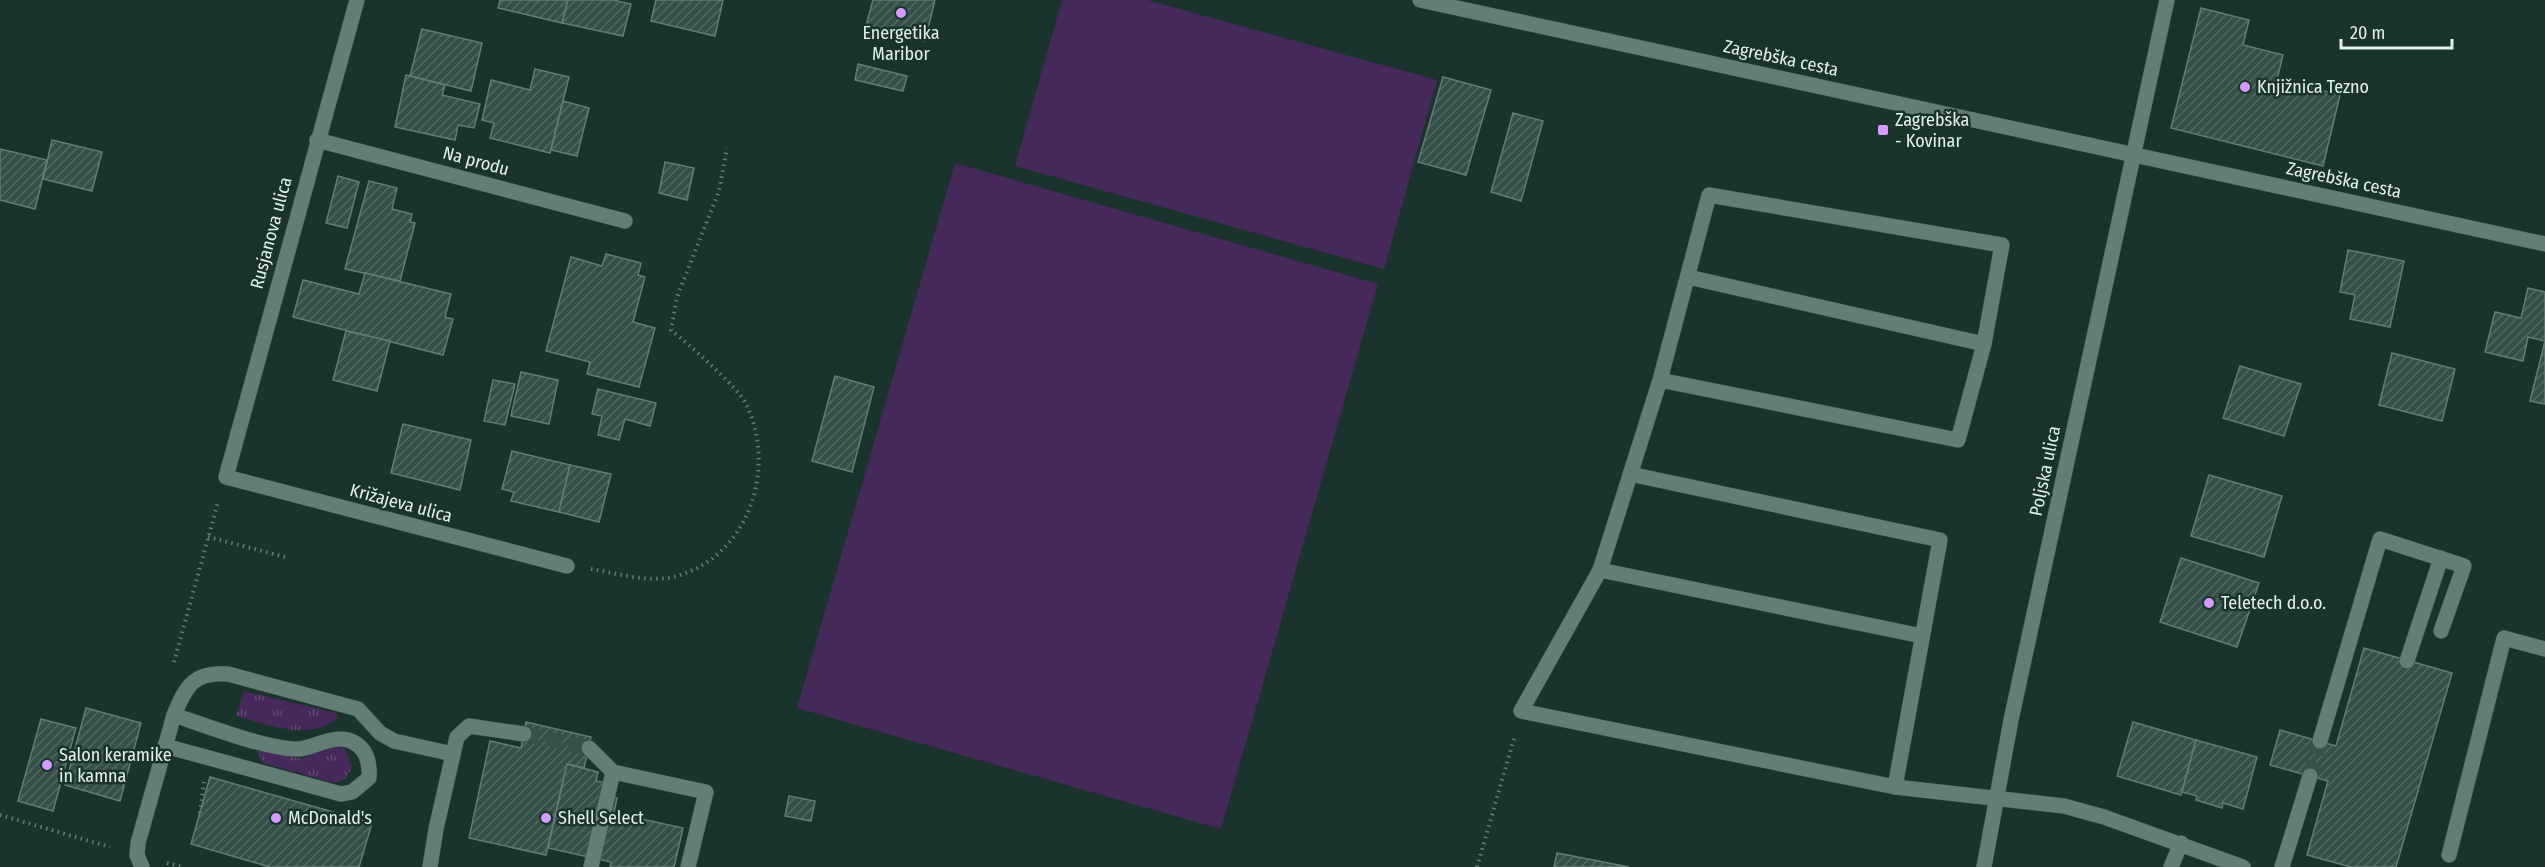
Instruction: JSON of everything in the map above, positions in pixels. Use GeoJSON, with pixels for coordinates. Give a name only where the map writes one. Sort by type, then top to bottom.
{"type":"FeatureCollection","features":[{"type":"Feature","properties":{"kind":"street","name":"Rusjanova ulica"},"geometry":{"type":"LineString","coordinates":[[226,477],[357,0]]}},
{"type":"Feature","properties":{"kind":"street","name":"Zagrebška cesta"},"geometry":{"type":"LineString","coordinates":[[1420,0],[2545,244]]}},
{"type":"Feature","properties":{"kind":"street"},"geometry":{"type":"LineString","coordinates":[[2134,154],[2167,0]]}},
{"type":"Feature","properties":{"kind":"street","name":"Na produ"},"geometry":{"type":"LineString","coordinates":[[317,140],[625,221]]}},
{"type":"Feature","properties":{"kind":"street","name":"Poljska ulica"},"geometry":{"type":"LineString","coordinates":[[1984,867],[2011,720],[2134,154]]}},
{"type":"Feature","properties":{"kind":"street"},"geometry":{"type":"LineString","coordinates":[[1660,380],[1958,440],[1984,344],[2002,245],[1709,195],[1660,380],[1600,570],[1521,711],[1895,787],[2064,806],[2181,843],[2243,867]]}},
{"type":"Feature","properties":{"kind":"street"},"geometry":{"type":"LineString","coordinates":[[1688,278],[1984,344]]}},
{"type":"Feature","properties":{"kind":"street"},"geometry":{"type":"LineString","coordinates":[[1630,474],[1940,540],[1895,787]]}},
{"type":"Feature","properties":{"kind":"street","name":"Križajeva ulica"},"geometry":{"type":"LineString","coordinates":[[226,477],[567,566]]}},
{"type":"Feature","properties":{"kind":"street"},"geometry":{"type":"LineString","coordinates":[[2320,741],[2380,539],[2464,566],[2441,631]]}},
{"type":"Feature","properties":{"kind":"street"},"geometry":{"type":"LineString","coordinates":[[2407,661],[2441,558]]}},
{"type":"Feature","properties":{"kind":"street"},"geometry":{"type":"LineString","coordinates":[[1600,570],[1922,636]]}},
{"type":"Feature","properties":{"kind":"street"},"geometry":{"type":"LineString","coordinates":[[2449,855],[2504,638],[2545,649]]}},
{"type":"Feature","properties":{"kind":"street"},"geometry":{"type":"LineString","coordinates":[[139,861],[174,715],[182,696],[193,681],[211,672],[228,674],[358,709],[380,733],[394,741],[453,754]]}},
{"type":"Feature","properties":{"kind":"street"},"geometry":{"type":"LineString","coordinates":[[165,746],[341,794],[352,792],[369,778],[368,759],[354,742],[343,739],[299,748],[283,747],[174,715]]}},
{"type":"Feature","properties":{"kind":"street"},"geometry":{"type":"LineString","coordinates":[[430,867],[436,829],[457,737],[469,726],[524,734]]}},
{"type":"Feature","properties":{"kind":"street"},"geometry":{"type":"LineString","coordinates":[[589,748],[613,772],[706,792],[688,867]]}},
{"type":"Feature","properties":{"kind":"street"},"geometry":{"type":"LineString","coordinates":[[591,867],[613,772]]}},
{"type":"Feature","properties":{"kind":"street"},"geometry":{"type":"LineString","coordinates":[[2282,867],[2310,776]]}},
{"type":"Feature","properties":{"kind":"street"},"geometry":{"type":"LineString","coordinates":[[2170,867],[2181,843]]}},
{"type":"Feature","properties":{"kind":"path"},"geometry":{"type":"LineString","coordinates":[[567,566],[658,579],[675,576],[711,560],[738,531],[757,492],[759,450],[745,402],[671,330],[677,297],[719,191],[727,148]]}},
{"type":"Feature","properties":{"kind":"path"},"geometry":{"type":"LineString","coordinates":[[208,537],[288,558]]}},
{"type":"Feature","properties":{"kind":"path"},"geometry":{"type":"LineString","coordinates":[[1477,867],[1521,711]]}},
{"type":"Feature","properties":{"kind":"path"},"geometry":{"type":"LineString","coordinates":[[0,815],[139,861],[184,867]]}},
{"type":"Feature","properties":{"kind":"green space"},"geometry":{"type":"Polygon","coordinates":[[[1062,0],[1147,0],[1437,80],[1384,269],[1015,166],[1062,0]]]}},
{"type":"Feature","properties":{"kind":"green space"},"geometry":{"type":"Polygon","coordinates":[[[955,163],[1378,284],[1221,829],[797,708],[955,163]]]}},
{"type":"Feature","properties":{"kind":"green space"},"geometry":{"type":"Polygon","coordinates":[[[244,691],[336,713],[338,717],[328,725],[316,729],[275,727],[236,716],[244,691]]]}},
{"type":"Feature","properties":{"kind":"green space"},"geometry":{"type":"Polygon","coordinates":[[[331,745],[345,749],[352,768],[345,779],[335,783],[263,763],[256,749],[302,759],[331,745]]]}},
{"type":"Feature","properties":{"kind":"building"},"geometry":{"type":"Polygon","coordinates":[[[500,0],[568,0],[562,23],[498,8],[500,0]]]}},
{"type":"Feature","properties":{"kind":"building"},"geometry":{"type":"Polygon","coordinates":[[[568,0],[613,0],[631,4],[623,36],[562,23],[568,0]]]}},
{"type":"Feature","properties":{"kind":"building"},"geometry":{"type":"Polygon","coordinates":[[[656,0],[723,0],[715,36],[651,21],[656,0]]]}},
{"type":"Feature","properties":{"kind":"building","name":"Energetika Maribor"},"geometry":{"type":"Polygon","coordinates":[[[873,0],[935,0],[925,41],[866,26],[873,0]]]}},
{"type":"Feature","properties":{"kind":"building","name":"Knjižnica Tezno"},"geometry":{"type":"Polygon","coordinates":[[[2201,8],[2249,20],[2243,45],[2283,55],[2277,79],[2340,95],[2323,166],[2171,128],[2201,8]]]}},
{"type":"Feature","properties":{"kind":"building"},"geometry":{"type":"Polygon","coordinates":[[[422,29],[482,43],[471,91],[410,76],[422,29]]]}},
{"type":"Feature","properties":{"kind":"building"},"geometry":{"type":"Polygon","coordinates":[[[858,64],[907,76],[903,91],[855,80],[858,64]]]}},
{"type":"Feature","properties":{"kind":"building"},"geometry":{"type":"Polygon","coordinates":[[[535,69],[569,77],[550,153],[490,138],[494,123],[482,120],[491,80],[530,90],[535,69]]]}},
{"type":"Feature","properties":{"kind":"building"},"geometry":{"type":"Polygon","coordinates":[[[406,75],[445,85],[442,95],[480,104],[474,128],[458,125],[455,140],[395,127],[406,75]]]}},
{"type":"Feature","properties":{"kind":"building"},"geometry":{"type":"Polygon","coordinates":[[[1443,77],[1491,90],[1466,175],[1418,162],[1443,77]]]}},
{"type":"Feature","properties":{"kind":"building"},"geometry":{"type":"Polygon","coordinates":[[[563,101],[589,108],[577,156],[551,150],[563,101]]]}},
{"type":"Feature","properties":{"kind":"building"},"geometry":{"type":"Polygon","coordinates":[[[1513,113],[1543,121],[1521,201],[1491,192],[1513,113]]]}},
{"type":"Feature","properties":{"kind":"building"},"geometry":{"type":"Polygon","coordinates":[[[52,140],[102,152],[92,191],[43,179],[52,140]]]}},
{"type":"Feature","properties":{"kind":"building"},"geometry":{"type":"Polygon","coordinates":[[[0,149],[47,160],[35,209],[0,200],[0,149]]]}},
{"type":"Feature","properties":{"kind":"building"},"geometry":{"type":"Polygon","coordinates":[[[665,162],[694,168],[687,200],[659,193],[665,162]]]}},
{"type":"Feature","properties":{"kind":"building"},"geometry":{"type":"Polygon","coordinates":[[[338,176],[359,182],[347,228],[326,223],[338,176]]]}},
{"type":"Feature","properties":{"kind":"building"},"geometry":{"type":"Polygon","coordinates":[[[369,181],[397,188],[392,209],[412,214],[410,222],[415,223],[400,281],[345,269],[369,181]]]}},
{"type":"Feature","properties":{"kind":"building"},"geometry":{"type":"Polygon","coordinates":[[[2348,250],[2404,261],[2390,327],[2350,319],[2355,295],[2340,292],[2348,250]]]}},
{"type":"Feature","properties":{"kind":"building"},"geometry":{"type":"Polygon","coordinates":[[[606,254],[641,263],[638,275],[645,277],[633,322],[655,328],[639,387],[587,374],[590,362],[546,351],[571,257],[602,266],[606,254]]]}},
{"type":"Feature","properties":{"kind":"building"},"geometry":{"type":"Polygon","coordinates":[[[365,273],[451,294],[445,317],[453,319],[443,355],[293,317],[303,280],[359,294],[365,273]]]}},
{"type":"Feature","properties":{"kind":"building"},"geometry":{"type":"Polygon","coordinates":[[[2528,288],[2545,292],[2545,341],[2528,337],[2523,361],[2485,352],[2495,312],[2521,318],[2528,288]]]}},
{"type":"Feature","properties":{"kind":"building"},"geometry":{"type":"Polygon","coordinates":[[[346,331],[390,341],[377,391],[333,380],[346,331]]]}},
{"type":"Feature","properties":{"kind":"building"},"geometry":{"type":"Polygon","coordinates":[[[2545,341],[2545,404],[2530,401],[2545,341]]]}},
{"type":"Feature","properties":{"kind":"building"},"geometry":{"type":"Polygon","coordinates":[[[2392,353],[2455,369],[2442,421],[2379,405],[2392,353]]]}},
{"type":"Feature","properties":{"kind":"building"},"geometry":{"type":"Polygon","coordinates":[[[2240,366],[2301,384],[2284,436],[2223,418],[2240,366]]]}},
{"type":"Feature","properties":{"kind":"building"},"geometry":{"type":"Polygon","coordinates":[[[521,372],[558,380],[549,424],[511,416],[521,372]]]}},
{"type":"Feature","properties":{"kind":"building"},"geometry":{"type":"Polygon","coordinates":[[[835,376],[874,387],[852,472],[812,461],[835,376]]]}},
{"type":"Feature","properties":{"kind":"building"},"geometry":{"type":"Polygon","coordinates":[[[493,380],[515,384],[505,425],[484,421],[493,380]]]}},
{"type":"Feature","properties":{"kind":"building"},"geometry":{"type":"Polygon","coordinates":[[[598,389],[656,403],[650,426],[625,419],[619,440],[598,435],[602,416],[592,414],[598,389]]]}},
{"type":"Feature","properties":{"kind":"building"},"geometry":{"type":"Polygon","coordinates":[[[403,424],[471,440],[460,490],[391,473],[403,424]]]}},
{"type":"Feature","properties":{"kind":"building"},"geometry":{"type":"Polygon","coordinates":[[[512,451],[570,465],[559,512],[511,501],[514,492],[502,489],[512,451]]]}},
{"type":"Feature","properties":{"kind":"building"},"geometry":{"type":"Polygon","coordinates":[[[570,465],[611,474],[599,522],[559,512],[570,465]]]}},
{"type":"Feature","properties":{"kind":"building"},"geometry":{"type":"Polygon","coordinates":[[[2209,475],[2282,496],[2264,557],[2191,536],[2209,475]]]}},
{"type":"Feature","properties":{"kind":"building","name":"Teletech d.o.o."},"geometry":{"type":"Polygon","coordinates":[[[2181,558],[2259,583],[2237,647],[2160,622],[2181,558]]]}},
{"type":"Feature","properties":{"kind":"building"},"geometry":{"type":"Polygon","coordinates":[[[2364,648],[2452,673],[2396,867],[2351,867],[2307,855],[2328,781],[2270,765],[2280,730],[2336,746],[2364,648]]]}},
{"type":"Feature","properties":{"kind":"building"},"geometry":{"type":"Polygon","coordinates":[[[86,708],[141,723],[120,801],[65,785],[86,708]]]}},
{"type":"Feature","properties":{"kind":"building","name":"Salon keramike in kamna"},"geometry":{"type":"Polygon","coordinates":[[[41,719],[76,728],[53,811],[18,801],[41,719]]]}},
{"type":"Feature","properties":{"kind":"building"},"geometry":{"type":"Polygon","coordinates":[[[526,722],[591,737],[584,768],[567,764],[546,855],[469,838],[490,741],[521,748],[526,722]]]}},
{"type":"Feature","properties":{"kind":"building"},"geometry":{"type":"Polygon","coordinates":[[[2133,722],[2196,740],[2181,795],[2117,776],[2133,722]]]}},
{"type":"Feature","properties":{"kind":"building"},"geometry":{"type":"Polygon","coordinates":[[[2196,740],[2257,757],[2243,809],[2223,803],[2222,808],[2196,800],[2197,796],[2182,792],[2196,740]]]}},
{"type":"Feature","properties":{"kind":"building"},"geometry":{"type":"Polygon","coordinates":[[[567,764],[598,772],[596,781],[607,783],[604,795],[617,798],[614,813],[683,828],[674,867],[610,867],[611,862],[548,848],[567,764]]]}},
{"type":"Feature","properties":{"kind":"building","name":"McDonald's"},"geometry":{"type":"Polygon","coordinates":[[[210,777],[372,823],[359,867],[270,867],[191,844],[210,777]]]}},
{"type":"Feature","properties":{"kind":"building"},"geometry":{"type":"Polygon","coordinates":[[[789,796],[815,801],[811,821],[785,816],[789,796]]]}},
{"type":"Feature","properties":{"kind":"building"},"geometry":{"type":"Polygon","coordinates":[[[1557,853],[1629,867],[1554,867],[1557,853]]]}},
{"type":"Feature","properties":{"kind":"tunnel"},"geometry":{"type":"LineString","coordinates":[[524,734],[589,748]]}},
{"type":"Feature","properties":{"kind":"tunnel"},"geometry":{"type":"LineString","coordinates":[[2310,776],[2320,741]]}},
{"type":"Feature","properties":{"kind":"place","name":"Energetika Maribor"},"geometry":{"type":"Point","coordinates":[901,13]}},
{"type":"Feature","properties":{"kind":"place","name":"Knjižnica Tezno"},"geometry":{"type":"Point","coordinates":[2245,87]}},
{"type":"Feature","properties":{"kind":"place","name":"Zagrebška - Kovinar"},"geometry":{"type":"Point","coordinates":[1883,130]}},
{"type":"Feature","properties":{"kind":"place","name":"Teletech d.o.o."},"geometry":{"type":"Point","coordinates":[2209,603]}},
{"type":"Feature","properties":{"kind":"place","name":"Salon keramike in kamna"},"geometry":{"type":"Point","coordinates":[47,765]}},
{"type":"Feature","properties":{"kind":"place","name":"McDonald's"},"geometry":{"type":"Point","coordinates":[276,818]}},
{"type":"Feature","properties":{"kind":"place","name":"Shell Select"},"geometry":{"type":"Point","coordinates":[546,818]}}]}
